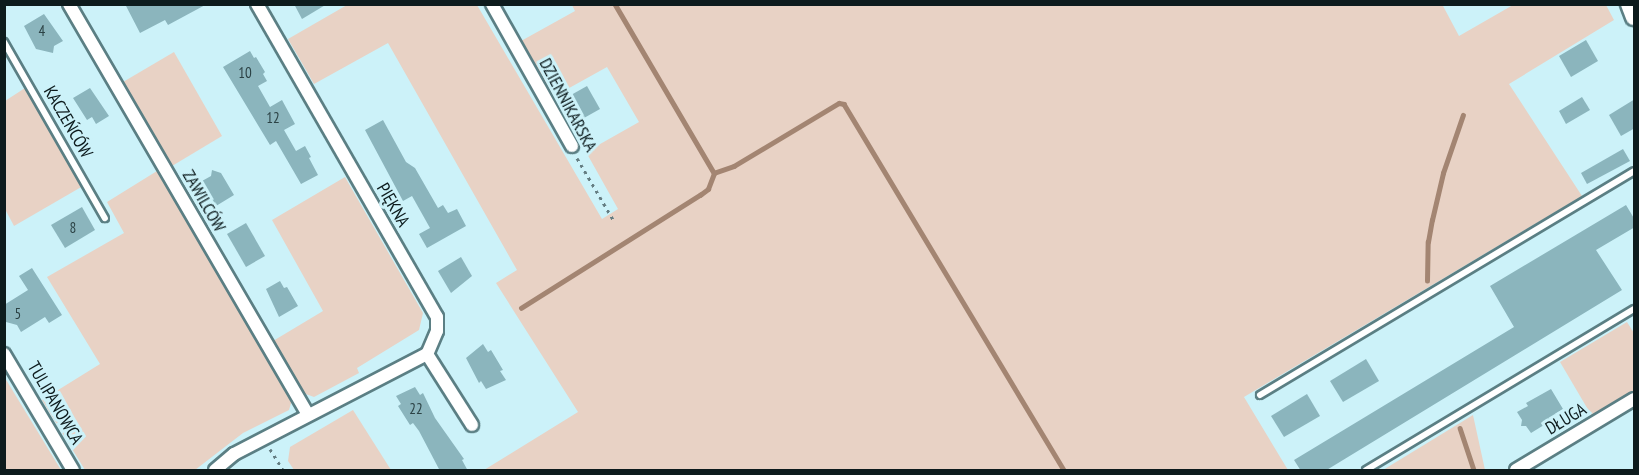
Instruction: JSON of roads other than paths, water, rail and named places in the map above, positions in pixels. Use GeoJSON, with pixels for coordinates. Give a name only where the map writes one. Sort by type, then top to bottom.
{"type":"FeatureCollection","features":[{"type":"Feature","properties":{"kind":"street","name":"ZAWILCÓW"},"geometry":{"type":"LineString","coordinates":[[69,4],[308,415]]}},
{"type":"Feature","properties":{"kind":"street","name":"PIĘKNA"},"geometry":{"type":"LineString","coordinates":[[257,4],[437,317],[437,331],[428,354]]}},
{"type":"Feature","properties":{"kind":"street","name":"DZIENNIKARSKA"},"geometry":{"type":"LineString","coordinates":[[492,4],[572,146]]}},
{"type":"Feature","properties":{"kind":"street"},"geometry":{"type":"LineString","coordinates":[[1629,4],[1635,17]]}},
{"type":"Feature","properties":{"kind":"street","name":"TULIPANOWCA"},"geometry":{"type":"LineString","coordinates":[[4,354],[74,471]]}},
{"type":"Feature","properties":{"kind":"street"},"geometry":{"type":"LineString","coordinates":[[215,471],[234,454],[428,354],[472,425]]}},
{"type":"Feature","properties":{"kind":"street","name":"DŁUGA"},"geometry":{"type":"LineString","coordinates":[[1516,471],[1635,399]]}},
{"type":"Feature","properties":{"kind":"lane","name":"KACZEŃCÓW"},"geometry":{"type":"LineString","coordinates":[[4,42],[105,218]]}},
{"type":"Feature","properties":{"kind":"lane"},"geometry":{"type":"LineString","coordinates":[[1260,395],[1635,171]]}},
{"type":"Feature","properties":{"kind":"lane"},"geometry":{"type":"LineString","coordinates":[[1366,471],[1635,309]]}},
{"type":"Feature","properties":{"kind":"waterway"},"geometry":{"type":"LineString","coordinates":[[615,4],[714,173]]}},
{"type":"Feature","properties":{"kind":"waterway"},"geometry":{"type":"LineString","coordinates":[[714,173],[734,166],[839,103],[844,104],[1064,470]]}},
{"type":"Feature","properties":{"kind":"waterway"},"geometry":{"type":"LineString","coordinates":[[1427,281],[1428,242],[1432,220],[1443,173],[1463,115]]}},
{"type":"Feature","properties":{"kind":"waterway"},"geometry":{"type":"LineString","coordinates":[[521,308],[700,195],[708,189],[714,173]]}},
{"type":"Feature","properties":{"kind":"waterway"},"geometry":{"type":"LineString","coordinates":[[1460,428],[1474,470]]}}]}
